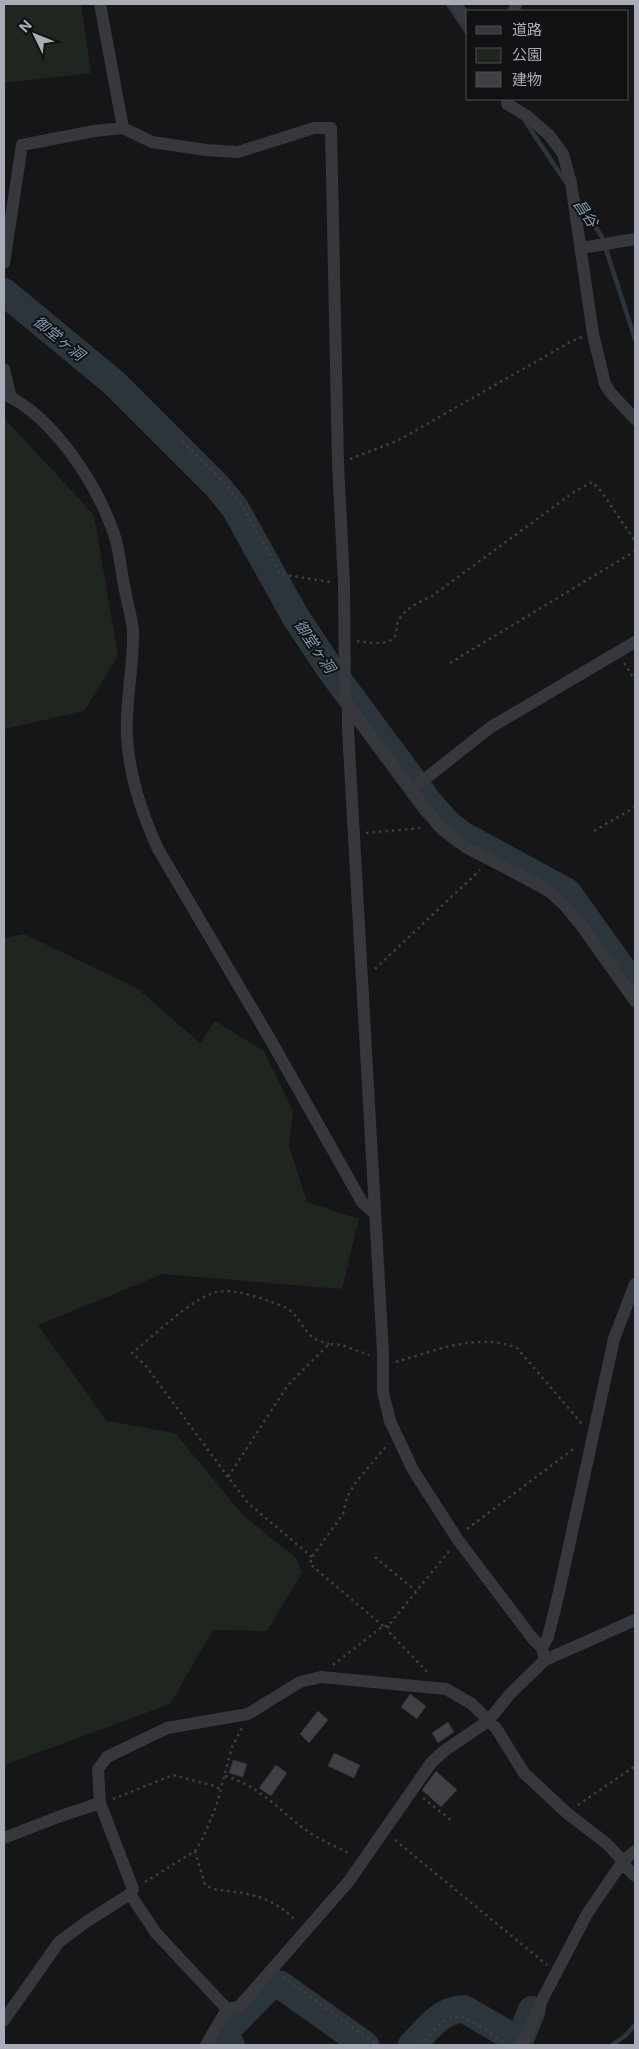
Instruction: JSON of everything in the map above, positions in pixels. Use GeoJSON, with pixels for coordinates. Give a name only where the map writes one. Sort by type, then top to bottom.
{"type":"FeatureCollection","features":[{"type":"Feature","properties":{"kind":"street"},"geometry":{"type":"LineString","coordinates":[[100,4],[124,128]]}},
{"type":"Feature","properties":{"kind":"street"},"geometry":{"type":"LineString","coordinates":[[456,4],[466,19]]}},
{"type":"Feature","properties":{"kind":"street"},"geometry":{"type":"LineString","coordinates":[[506,100],[507,104],[526,116],[549,135],[562,154],[571,183],[593,334],[605,384],[635,419]]}},
{"type":"Feature","properties":{"kind":"street"},"geometry":{"type":"LineString","coordinates":[[4,263],[22,145],[124,128],[152,142],[206,150],[238,152],[314,128],[331,128],[338,463],[344,584],[346,699],[438,825],[460,843],[547,889],[565,906],[585,930],[635,1000]]}},
{"type":"Feature","properties":{"kind":"street"},"geometry":{"type":"LineString","coordinates":[[581,248],[635,239]]}},
{"type":"Feature","properties":{"kind":"street"},"geometry":{"type":"LineString","coordinates":[[4,369],[7,396],[37,416],[69,452],[84,474],[105,512],[114,536],[133,630],[127,736],[135,786],[144,819],[158,849],[270,1039],[362,1202],[374,1214]]}},
{"type":"Feature","properties":{"kind":"street"},"geometry":{"type":"LineString","coordinates":[[411,790],[491,727],[635,642]]}},
{"type":"Feature","properties":{"kind":"street"},"geometry":{"type":"LineString","coordinates":[[348,703],[383,1392],[390,1421],[413,1470],[457,1539],[544,1654]]}},
{"type":"Feature","properties":{"kind":"street"},"geometry":{"type":"LineString","coordinates":[[228,2009],[239,2007],[349,1881],[431,1763],[444,1751],[488,1721],[544,1654],[614,1339],[635,1284]]}},
{"type":"Feature","properties":{"kind":"street"},"geometry":{"type":"LineString","coordinates":[[544,1654],[635,1620]]}},
{"type":"Feature","properties":{"kind":"street"},"geometry":{"type":"LineString","coordinates":[[228,2009],[156,1933],[131,1891],[100,1804],[98,1770],[107,1757],[167,1728],[248,1714],[300,1682],[321,1676],[446,1689],[472,1704],[496,1728],[524,1773],[568,1814],[606,1843],[635,1876]]}},
{"type":"Feature","properties":{"kind":"street"},"geometry":{"type":"LineString","coordinates":[[4,1838],[58,1817],[100,1804]]}},
{"type":"Feature","properties":{"kind":"street"},"geometry":{"type":"LineString","coordinates":[[520,2045],[526,2037],[556,1973],[587,1914],[623,1862],[635,1851]]}},
{"type":"Feature","properties":{"kind":"street"},"geometry":{"type":"LineString","coordinates":[[4,2020],[59,1942],[131,1891]]}},
{"type":"Feature","properties":{"kind":"street"},"geometry":{"type":"LineString","coordinates":[[211,2044],[228,2009]]}},
{"type":"Feature","properties":{"kind":"path"},"geometry":{"type":"LineString","coordinates":[[338,463],[399,440],[572,341],[593,334]]}},
{"type":"Feature","properties":{"kind":"path"},"geometry":{"type":"LineString","coordinates":[[182,441],[220,479],[237,500],[253,523],[280,574],[344,584]]}},
{"type":"Feature","properties":{"kind":"path"},"geometry":{"type":"LineString","coordinates":[[344,639],[382,643],[391,640],[395,636],[396,625],[406,611],[432,596],[574,492],[592,482],[601,491],[635,542]]}},
{"type":"Feature","properties":{"kind":"path"},"geometry":{"type":"LineString","coordinates":[[450,663],[635,551]]}},
{"type":"Feature","properties":{"kind":"path"},"geometry":{"type":"LineString","coordinates":[[617,652],[635,680]]}},
{"type":"Feature","properties":{"kind":"path"},"geometry":{"type":"LineString","coordinates":[[594,831],[635,808]]}},
{"type":"Feature","properties":{"kind":"path"},"geometry":{"type":"LineString","coordinates":[[354,834],[438,825]]}},
{"type":"Feature","properties":{"kind":"path"},"geometry":{"type":"LineString","coordinates":[[363,977],[375,969],[489,860]]}},
{"type":"Feature","properties":{"kind":"path"},"geometry":{"type":"LineString","coordinates":[[312,1557],[248,1503],[146,1366],[132,1353],[158,1333],[175,1316],[196,1302],[223,1291],[263,1300],[287,1308],[296,1316],[309,1335],[329,1344],[342,1345],[383,1363],[462,1344],[485,1341],[507,1344],[517,1348],[567,1404],[592,1436],[457,1539],[388,1626]]}},
{"type":"Feature","properties":{"kind":"path"},"geometry":{"type":"LineString","coordinates":[[228,1477],[288,1385],[329,1344]]}},
{"type":"Feature","properties":{"kind":"path"},"geometry":{"type":"LineString","coordinates":[[383,1626],[310,1564],[312,1557],[343,1514],[347,1497],[356,1482],[385,1446],[398,1438]]}},
{"type":"Feature","properties":{"kind":"path"},"geometry":{"type":"LineString","coordinates":[[375,1557],[416,1591]]}},
{"type":"Feature","properties":{"kind":"path"},"geometry":{"type":"LineString","coordinates":[[321,1676],[383,1626],[388,1626]]}},
{"type":"Feature","properties":{"kind":"path"},"geometry":{"type":"LineString","coordinates":[[388,1626],[390,1633],[410,1656],[446,1689]]}},
{"type":"Feature","properties":{"kind":"path"},"geometry":{"type":"LineString","coordinates":[[131,1891],[195,1852],[203,1838],[221,1790],[232,1747],[248,1714]]}},
{"type":"Feature","properties":{"kind":"path"},"geometry":{"type":"LineString","coordinates":[[568,1814],[635,1766]]}},
{"type":"Feature","properties":{"kind":"path"},"geometry":{"type":"LineString","coordinates":[[100,1804],[173,1775],[215,1786],[221,1790]]}},
{"type":"Feature","properties":{"kind":"path"},"geometry":{"type":"LineString","coordinates":[[225,1776],[243,1782],[280,1807],[309,1832],[364,1860]]}},
{"type":"Feature","properties":{"kind":"path"},"geometry":{"type":"LineString","coordinates":[[413,1790],[451,1820]]}},
{"type":"Feature","properties":{"kind":"path"},"geometry":{"type":"LineString","coordinates":[[383,1832],[556,1973]]}},
{"type":"Feature","properties":{"kind":"path"},"geometry":{"type":"LineString","coordinates":[[195,1852],[205,1885],[213,1889],[265,1898],[277,1904],[306,1932]]}},
{"type":"Feature","properties":{"kind":"path"},"geometry":{"type":"LineString","coordinates":[[271,1972],[279,1975],[377,2045]]}},
{"type":"Feature","properties":{"kind":"path"},"geometry":{"type":"LineString","coordinates":[[421,2045],[440,2025],[456,2015],[466,2018],[507,2045]]}},
{"type":"Feature","properties":{"kind":"green space"},"geometry":{"type":"Polygon","coordinates":[[[4,4],[81,4],[91,73],[4,83],[4,4]]]}},
{"type":"Feature","properties":{"kind":"green space"},"geometry":{"type":"Polygon","coordinates":[[[4,418],[94,515],[118,656],[84,711],[4,729],[4,418]]]}},
{"type":"Feature","properties":{"kind":"green space"},"geometry":{"type":"Polygon","coordinates":[[[24,934],[137,988],[200,1043],[215,1021],[264,1051],[293,1111],[289,1146],[307,1202],[359,1219],[342,1289],[163,1274],[38,1325],[107,1421],[175,1433],[243,1515],[296,1558],[302,1573],[267,1631],[213,1630],[170,1704],[4,1765],[4,938],[24,934]]]}},
{"type":"Feature","properties":{"kind":"building"},"geometry":{"type":"Polygon","coordinates":[[[410,1694],[426,1706],[417,1719],[401,1707],[410,1694]]]}},
{"type":"Feature","properties":{"kind":"building"},"geometry":{"type":"Polygon","coordinates":[[[318,1711],[328,1720],[309,1743],[300,1734],[318,1711]]]}},
{"type":"Feature","properties":{"kind":"building"},"geometry":{"type":"Polygon","coordinates":[[[448,1722],[454,1732],[438,1743],[432,1733],[448,1722]]]}},
{"type":"Feature","properties":{"kind":"building"},"geometry":{"type":"Polygon","coordinates":[[[334,1753],[360,1765],[354,1778],[328,1766],[334,1753]]]}},
{"type":"Feature","properties":{"kind":"building"},"geometry":{"type":"Polygon","coordinates":[[[233,1760],[247,1764],[243,1777],[229,1773],[233,1760]]]}},
{"type":"Feature","properties":{"kind":"building"},"geometry":{"type":"Polygon","coordinates":[[[276,1765],[287,1773],[271,1796],[259,1788],[276,1765]]]}},
{"type":"Feature","properties":{"kind":"building"},"geometry":{"type":"Polygon","coordinates":[[[436,1771],[457,1790],[441,1807],[422,1790],[436,1771]]]}},
{"type":"Feature","properties":{"kind":"waterway","name":"昌谷"},"geometry":{"type":"LineString","coordinates":[[448,4],[466,31]]}},
{"type":"Feature","properties":{"kind":"waterway","name":"昌谷"},"geometry":{"type":"LineString","coordinates":[[525,121],[565,181]]}},
{"type":"Feature","properties":{"kind":"waterway","name":"昌谷"},"geometry":{"type":"LineString","coordinates":[[578,200],[602,237],[635,339]]}},
{"type":"Feature","properties":{"kind":"waterway","name":"御堂ヶ洞"},"geometry":{"type":"LineString","coordinates":[[4,292],[113,382],[218,487],[235,508],[295,616],[330,669],[430,804],[448,824],[462,835],[567,892],[635,987]]}},
{"type":"Feature","properties":{"kind":"waterway"},"geometry":{"type":"LineString","coordinates":[[231,2045],[221,2036],[272,1984],[279,1984],[365,2045]]}},
{"type":"Feature","properties":{"kind":"waterway"},"geometry":{"type":"LineString","coordinates":[[412,2045],[441,2016],[464,2009],[519,2041],[532,2010]]}},
{"type":"Feature","properties":{"kind":"waterway"},"geometry":{"type":"LineString","coordinates":[[612,2045],[625,2036],[635,2025]]}}]}
